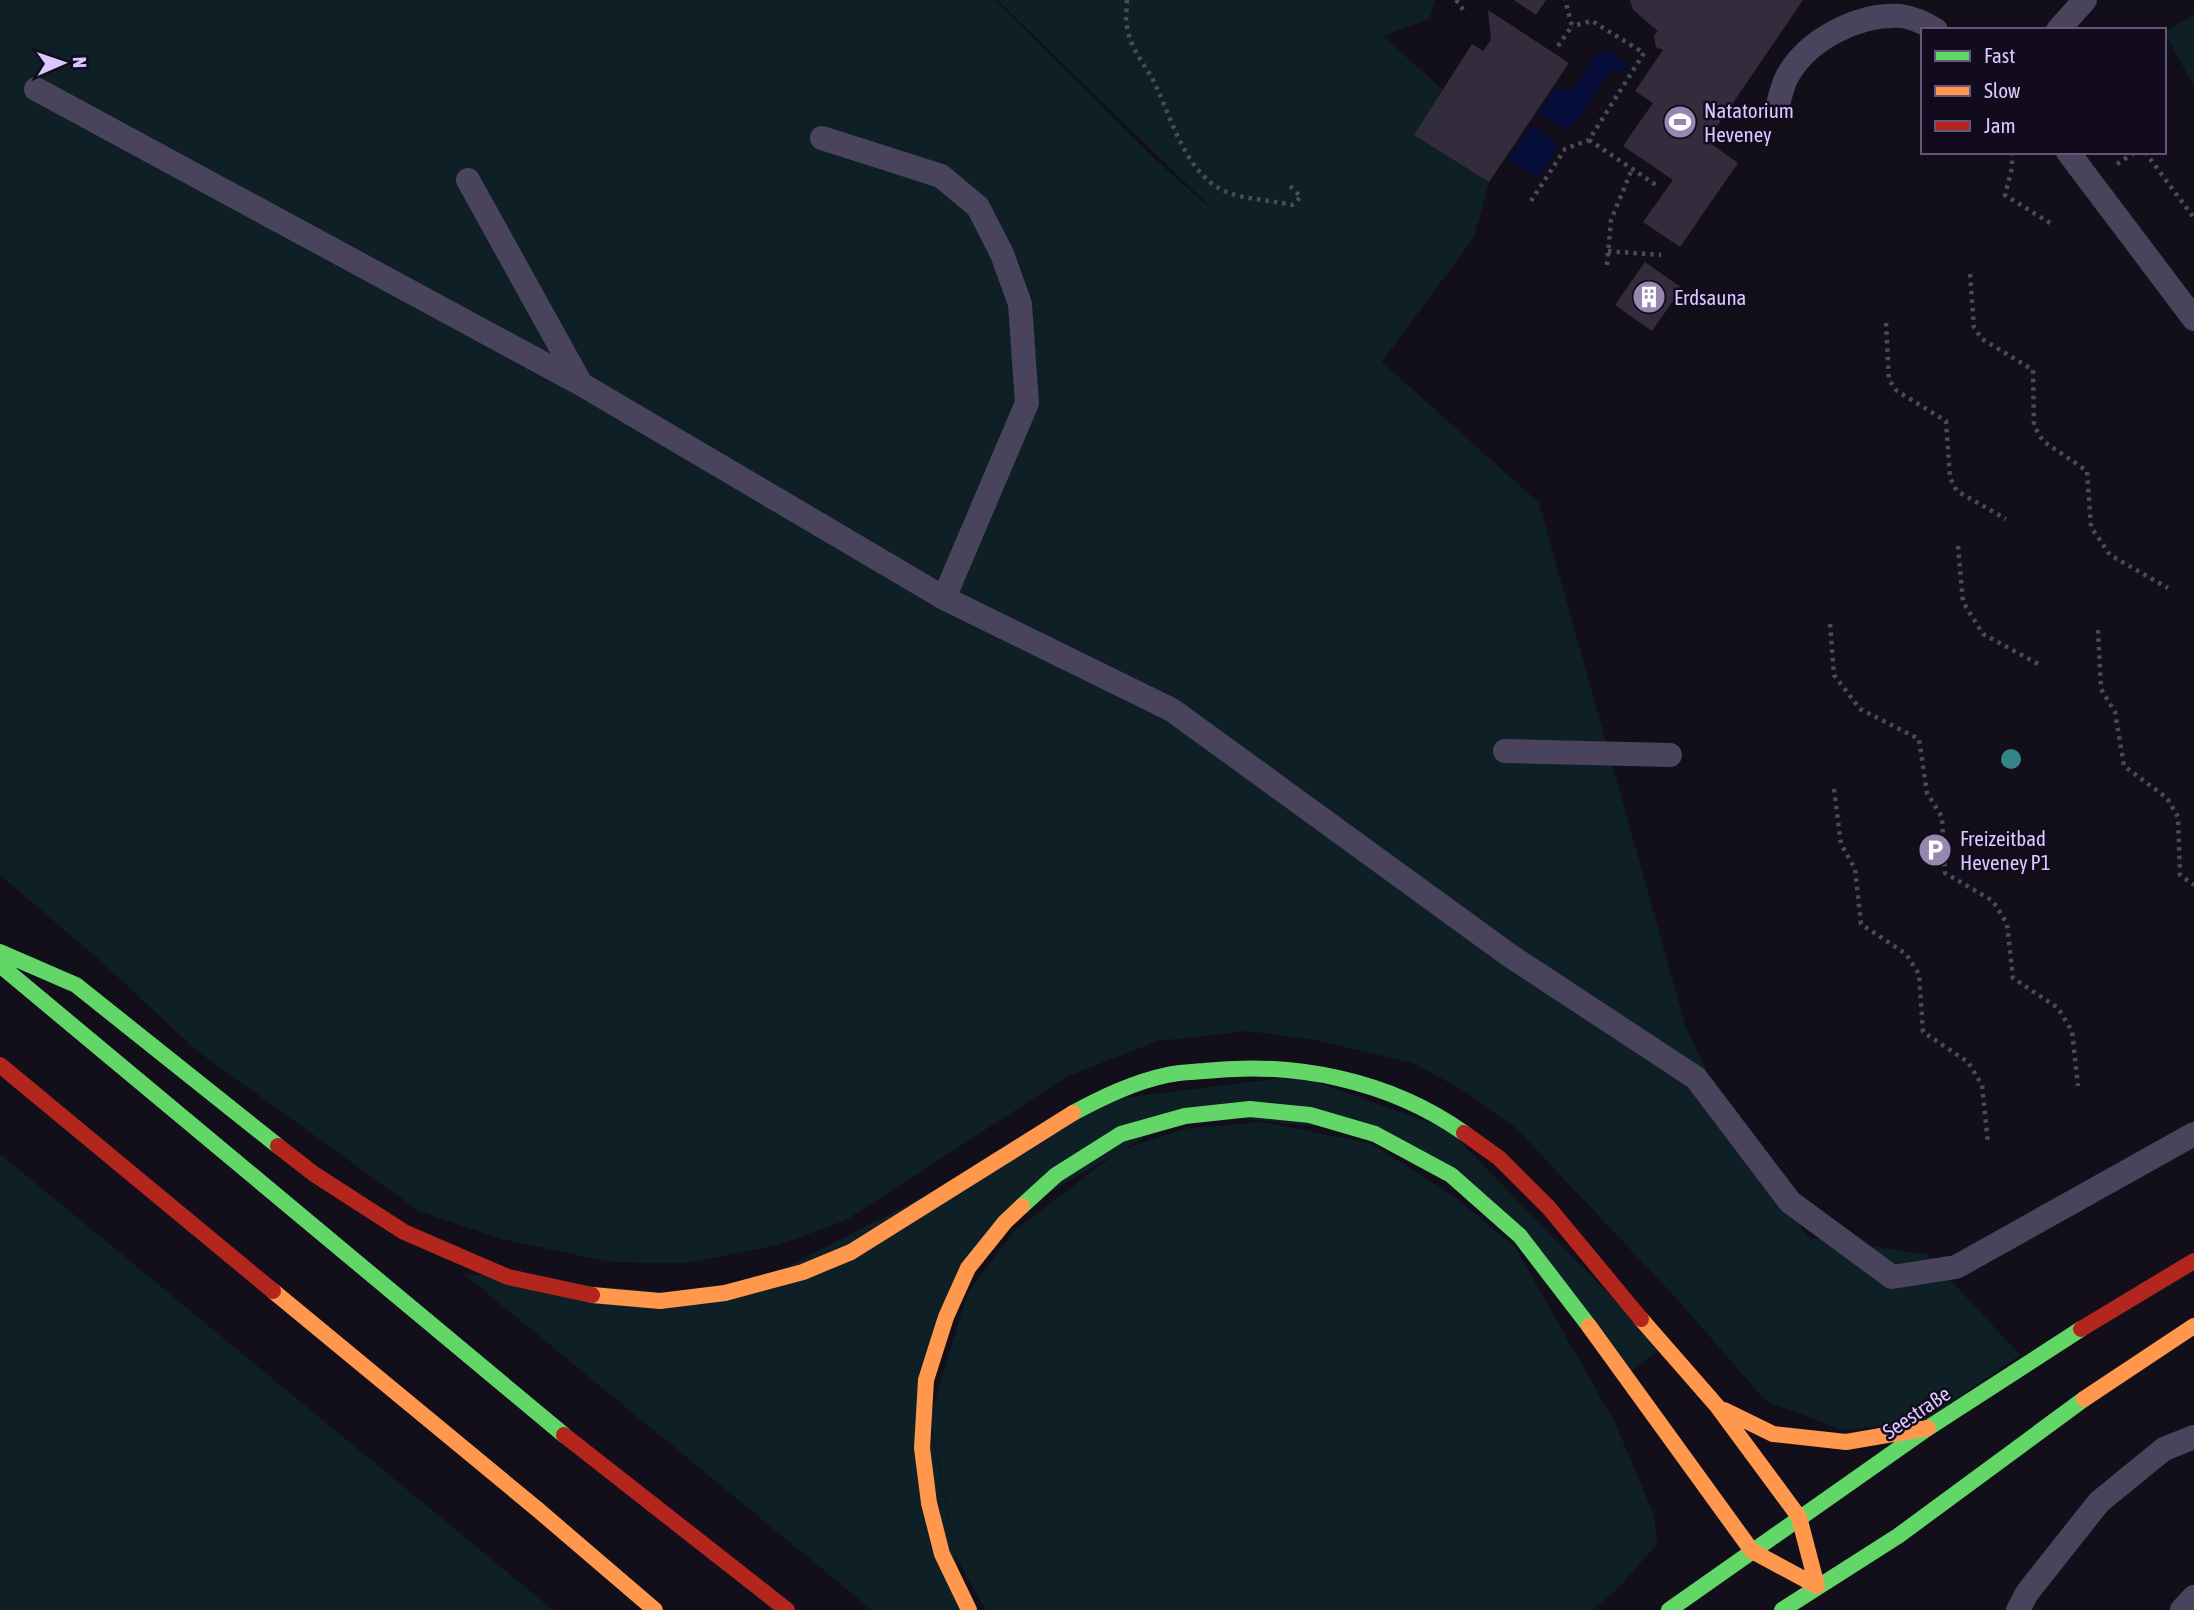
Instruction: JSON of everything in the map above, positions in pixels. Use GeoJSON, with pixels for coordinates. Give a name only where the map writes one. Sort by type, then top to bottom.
{"type":"FeatureCollection","features":[{"type":"Feature","properties":{"kind":"main road"},"geometry":{"type":"LineString","coordinates":[[0,952],[76,985],[314,1174],[404,1232],[508,1277],[592,1295],[660,1301],[725,1293],[803,1272],[851,1252],[1059,1121],[1111,1093],[1167,1075],[1241,1068],[1300,1071],[1352,1080],[1398,1097],[1451,1124],[1499,1158],[1549,1208],[1676,1361],[1717,1406],[1800,1517],[1817,1586]]}},
{"type":"Feature","properties":{"kind":"main road"},"geometry":{"type":"LineString","coordinates":[[0,965],[307,1222],[674,1523],[787,1610]]}},
{"type":"Feature","properties":{"kind":"main road"},"geometry":{"type":"LineString","coordinates":[[0,1065],[537,1509],[655,1610]]}},
{"type":"Feature","properties":{"kind":"main road"},"geometry":{"type":"LineString","coordinates":[[969,1610],[942,1554],[929,1503],[922,1448],[926,1380],[946,1317],[968,1268],[1005,1222],[1056,1175],[1121,1134],[1185,1116],[1250,1109],[1310,1115],[1375,1134],[1451,1175],[1520,1236],[1592,1330],[1752,1551],[1817,1586]]}},
{"type":"Feature","properties":{"kind":"main road","name":"Seestraße"},"geometry":{"type":"LineString","coordinates":[[1669,1610],[1928,1428],[2052,1347],[2194,1261]]}},
{"type":"Feature","properties":{"kind":"main road"},"geometry":{"type":"LineString","coordinates":[[1782,1610],[1898,1536],[2058,1417],[2194,1326]]}},
{"type":"Feature","properties":{"kind":"main road"},"geometry":{"type":"LineString","coordinates":[[1717,1406],[1773,1434],[1846,1442],[1928,1428]]}},
{"type":"Feature","properties":{"kind":"lane"},"geometry":{"type":"LineString","coordinates":[[2061,28],[2085,0]]}},
{"type":"Feature","properties":{"kind":"lane"},"geometry":{"type":"LineString","coordinates":[[1777,108],[1787,77],[1806,52],[1833,33],[1874,17],[1902,16],[1922,21],[1933,28]]}},
{"type":"Feature","properties":{"kind":"lane"},"geometry":{"type":"LineString","coordinates":[[36,89],[581,384],[944,598],[1172,710],[1509,955],[1696,1078],[1790,1202],[1892,1277],[1956,1267],[2194,1134]]}},
{"type":"Feature","properties":{"kind":"lane"},"geometry":{"type":"LineString","coordinates":[[822,138],[941,176],[978,207],[1002,254],[1020,304],[1027,403],[944,598]]}},
{"type":"Feature","properties":{"kind":"lane"},"geometry":{"type":"LineString","coordinates":[[2070,154],[2194,319]]}},
{"type":"Feature","properties":{"kind":"lane"},"geometry":{"type":"LineString","coordinates":[[468,180],[581,384]]}},
{"type":"Feature","properties":{"kind":"lane"},"geometry":{"type":"LineString","coordinates":[[1505,751],[1670,755]]}},
{"type":"Feature","properties":{"kind":"lane"},"geometry":{"type":"LineString","coordinates":[[2018,1610],[2027,1593],[2099,1502],[2164,1449],[2194,1437]]}},
{"type":"Feature","properties":{"kind":"lane"},"geometry":{"type":"LineString","coordinates":[[2182,1610],[2194,1597]]}},
{"type":"Feature","properties":{"kind":"path"},"geometry":{"type":"LineString","coordinates":[[1127,0],[1126,26],[1139,60],[1154,81],[1184,150],[1211,183],[1235,196],[1264,198],[1292,205],[1301,197],[1290,186]]}},
{"type":"Feature","properties":{"kind":"path"},"geometry":{"type":"LineString","coordinates":[[1456,0],[1465,12]]}},
{"type":"Feature","properties":{"kind":"path"},"geometry":{"type":"LineString","coordinates":[[1565,0],[1572,26]]}},
{"type":"Feature","properties":{"kind":"path"},"geometry":{"type":"LineString","coordinates":[[1531,201],[1565,149],[1589,140],[1644,53],[1592,22],[1572,26],[1558,47]]}},
{"type":"Feature","properties":{"kind":"path"},"geometry":{"type":"LineString","coordinates":[[1589,140],[1656,185]]}},
{"type":"Feature","properties":{"kind":"path"},"geometry":{"type":"LineString","coordinates":[[2012,154],[2012,167],[2005,195],[2050,223]]}},
{"type":"Feature","properties":{"kind":"path"},"geometry":{"type":"LineString","coordinates":[[2146,154],[2194,218]]}},
{"type":"Feature","properties":{"kind":"path"},"geometry":{"type":"LineString","coordinates":[[1607,265],[1611,220],[1632,169]]}},
{"type":"Feature","properties":{"kind":"path"},"geometry":{"type":"LineString","coordinates":[[1608,251],[1661,255]]}},
{"type":"Feature","properties":{"kind":"path"},"geometry":{"type":"LineString","coordinates":[[1970,274],[1974,327],[1982,339],[2033,369],[2034,426],[2043,441],[2087,471],[2091,527],[2110,555],[2168,588]]}},
{"type":"Feature","properties":{"kind":"path"},"geometry":{"type":"LineString","coordinates":[[1886,323],[1889,380],[1896,391],[1946,421],[1950,478],[1957,491],[2006,519]]}},
{"type":"Feature","properties":{"kind":"path"},"geometry":{"type":"LineString","coordinates":[[1958,546],[1963,602],[1983,634],[2040,665]]}},
{"type":"Feature","properties":{"kind":"path"},"geometry":{"type":"LineString","coordinates":[[1830,624],[1834,675],[1860,709],[1919,739],[1927,793],[1942,817],[1945,873],[1993,901],[2007,924],[2013,978],[2058,1008],[2072,1031],[2078,1086]]}},
{"type":"Feature","properties":{"kind":"path"},"geometry":{"type":"LineString","coordinates":[[2098,630],[2101,689],[2115,712],[2124,766],[2167,799],[2178,817],[2180,875],[2194,885]]}},
{"type":"Feature","properties":{"kind":"path"},"geometry":{"type":"LineString","coordinates":[[1834,789],[1841,844],[1855,869],[1861,924],[1906,954],[1919,974],[1923,1032],[1968,1062],[1982,1085],[1989,1143]]}},
{"type":"Feature","properties":{"kind":"shaded area"},"geometry":{"type":"Polygon","coordinates":[[[0,0],[995,0],[1159,163],[1226,222],[997,0],[1435,0],[1429,19],[1383,36],[1443,90],[1414,135],[1489,182],[1474,237],[1382,362],[1539,503],[1686,1028],[1757,1177],[1810,1238],[1926,1254],[2020,1355],[1922,1422],[1843,1430],[1766,1401],[1677,1299],[1517,1129],[1466,1092],[1413,1063],[1316,1040],[1247,1031],[1158,1041],[1068,1076],[846,1220],[778,1245],[688,1263],[610,1262],[502,1239],[419,1211],[196,1050],[103,963],[0,875],[0,0]]]}},
{"type":"Feature","properties":{"kind":"shaded area"},"geometry":{"type":"Polygon","coordinates":[[[2194,15],[2194,87],[2166,34],[2194,15]]]}},
{"type":"Feature","properties":{"kind":"shaded area"},"geometry":{"type":"Polygon","coordinates":[[[1605,51],[1628,64],[1622,72],[1613,70],[1609,73],[1574,125],[1564,128],[1539,113],[1556,87],[1567,92],[1573,88],[1593,59],[1605,51]]]}},
{"type":"Feature","properties":{"kind":"shaded area"},"geometry":{"type":"Polygon","coordinates":[[[1531,125],[1554,140],[1558,148],[1543,172],[1536,177],[1509,160],[1531,125]]]}},
{"type":"Feature","properties":{"kind":"shaded area"},"geometry":{"type":"Polygon","coordinates":[[[1299,1076],[1448,1129],[1661,1348],[1626,1375],[1522,1234],[1375,1132],[1185,1113],[1002,1220],[922,1379],[965,1610],[872,1610],[464,1274],[726,1298],[1114,1099],[1299,1076]]]}},
{"type":"Feature","properties":{"kind":"shaded area"},"geometry":{"type":"Polygon","coordinates":[[[1263,1122],[1372,1144],[1452,1195],[1515,1247],[1615,1423],[1654,1515],[1657,1544],[1618,1588],[1592,1610],[986,1610],[955,1555],[930,1417],[967,1294],[1014,1231],[1119,1151],[1183,1129],[1263,1122]]]}},
{"type":"Feature","properties":{"kind":"shaded area"},"geometry":{"type":"Polygon","coordinates":[[[0,1154],[553,1610],[0,1610],[0,1154]]]}},
{"type":"Feature","properties":{"kind":"building"},"geometry":{"type":"Polygon","coordinates":[[[1514,0],[1546,0],[1536,15],[1514,0]]]}},
{"type":"Feature","properties":{"kind":"building","name":"Natatorium Heveney"},"geometry":{"type":"Polygon","coordinates":[[[1630,0],[1803,0],[1707,141],[1738,163],[1680,247],[1643,222],[1673,180],[1623,146],[1653,103],[1635,91],[1663,50],[1656,47],[1654,36],[1658,31],[1633,10],[1630,0]]]}},
{"type":"Feature","properties":{"kind":"building"},"geometry":{"type":"Polygon","coordinates":[[[1488,10],[1569,63],[1489,182],[1414,135],[1472,44],[1483,51],[1491,40],[1488,10]]]}},
{"type":"Feature","properties":{"kind":"building","name":"Erdsauna"},"geometry":{"type":"Polygon","coordinates":[[[1645,262],[1682,288],[1652,331],[1615,305],[1645,262]]]}},
{"type":"Feature","properties":{"kind":"traffic: fast"},"geometry":{"type":"LineString","coordinates":[[0,952],[76,985],[278,1146]]}},
{"type":"Feature","properties":{"kind":"traffic: fast"},"geometry":{"type":"LineString","coordinates":[[1,966],[564,1435]]}},
{"type":"Feature","properties":{"kind":"traffic: fast"},"geometry":{"type":"LineString","coordinates":[[1073,1113],[1119,1091],[1167,1075],[1272,1069],[1340,1078],[1373,1087],[1435,1115],[1464,1133]]}},
{"type":"Feature","properties":{"kind":"traffic: fast"},"geometry":{"type":"LineString","coordinates":[[1022,1206],[1056,1175],[1121,1134],[1185,1116],[1250,1109],[1310,1115],[1375,1134],[1451,1175],[1520,1236],[1589,1326]]}},
{"type":"Feature","properties":{"kind":"traffic: fast"},"geometry":{"type":"LineString","coordinates":[[1669,1610],[1928,1428],[2081,1329]]}},
{"type":"Feature","properties":{"kind":"traffic: fast"},"geometry":{"type":"LineString","coordinates":[[1782,1610],[1898,1536],[2084,1399]]}},
{"type":"Feature","properties":{"kind":"traffic: slow"},"geometry":{"type":"LineString","coordinates":[[592,1295],[660,1301],[725,1293],[803,1272],[851,1252],[1073,1113]]}},
{"type":"Feature","properties":{"kind":"traffic: slow"},"geometry":{"type":"LineString","coordinates":[[969,1610],[942,1554],[929,1503],[922,1448],[926,1380],[946,1317],[968,1268],[1005,1222],[1022,1206]]}},
{"type":"Feature","properties":{"kind":"traffic: slow"},"geometry":{"type":"LineString","coordinates":[[273,1291],[655,1610]]}},
{"type":"Feature","properties":{"kind":"traffic: slow"},"geometry":{"type":"LineString","coordinates":[[1641,1319],[1717,1406],[1799,1517],[1817,1586]]}},
{"type":"Feature","properties":{"kind":"traffic: slow"},"geometry":{"type":"LineString","coordinates":[[1589,1326],[1752,1551],[1817,1586]]}},
{"type":"Feature","properties":{"kind":"traffic: slow"},"geometry":{"type":"LineString","coordinates":[[2084,1399],[2194,1326]]}},
{"type":"Feature","properties":{"kind":"traffic: slow"},"geometry":{"type":"LineString","coordinates":[[1724,1410],[1773,1434],[1846,1442],[1928,1428]]}},
{"type":"Feature","properties":{"kind":"traffic: jam"},"geometry":{"type":"LineString","coordinates":[[0,1065],[273,1291]]}},
{"type":"Feature","properties":{"kind":"traffic: jam"},"geometry":{"type":"LineString","coordinates":[[1464,1133],[1499,1158],[1549,1208],[1641,1319]]}},
{"type":"Feature","properties":{"kind":"traffic: jam"},"geometry":{"type":"LineString","coordinates":[[278,1146],[314,1174],[404,1232],[508,1277],[592,1295]]}},
{"type":"Feature","properties":{"kind":"traffic: jam"},"geometry":{"type":"LineString","coordinates":[[2081,1329],[2194,1261]]}},
{"type":"Feature","properties":{"kind":"traffic: jam"},"geometry":{"type":"LineString","coordinates":[[564,1435],[787,1610]]}},
{"type":"Feature","properties":{"kind":"place","name":"Natatorium Heveney"},"geometry":{"type":"Point","coordinates":[1680,122]}},
{"type":"Feature","properties":{"kind":"place","name":"Erdsauna"},"geometry":{"type":"Point","coordinates":[1649,297]}},
{"type":"Feature","properties":{"kind":"place","name":"Freizeitbad Heveney P1"},"geometry":{"type":"Point","coordinates":[1935,850]}}]}
